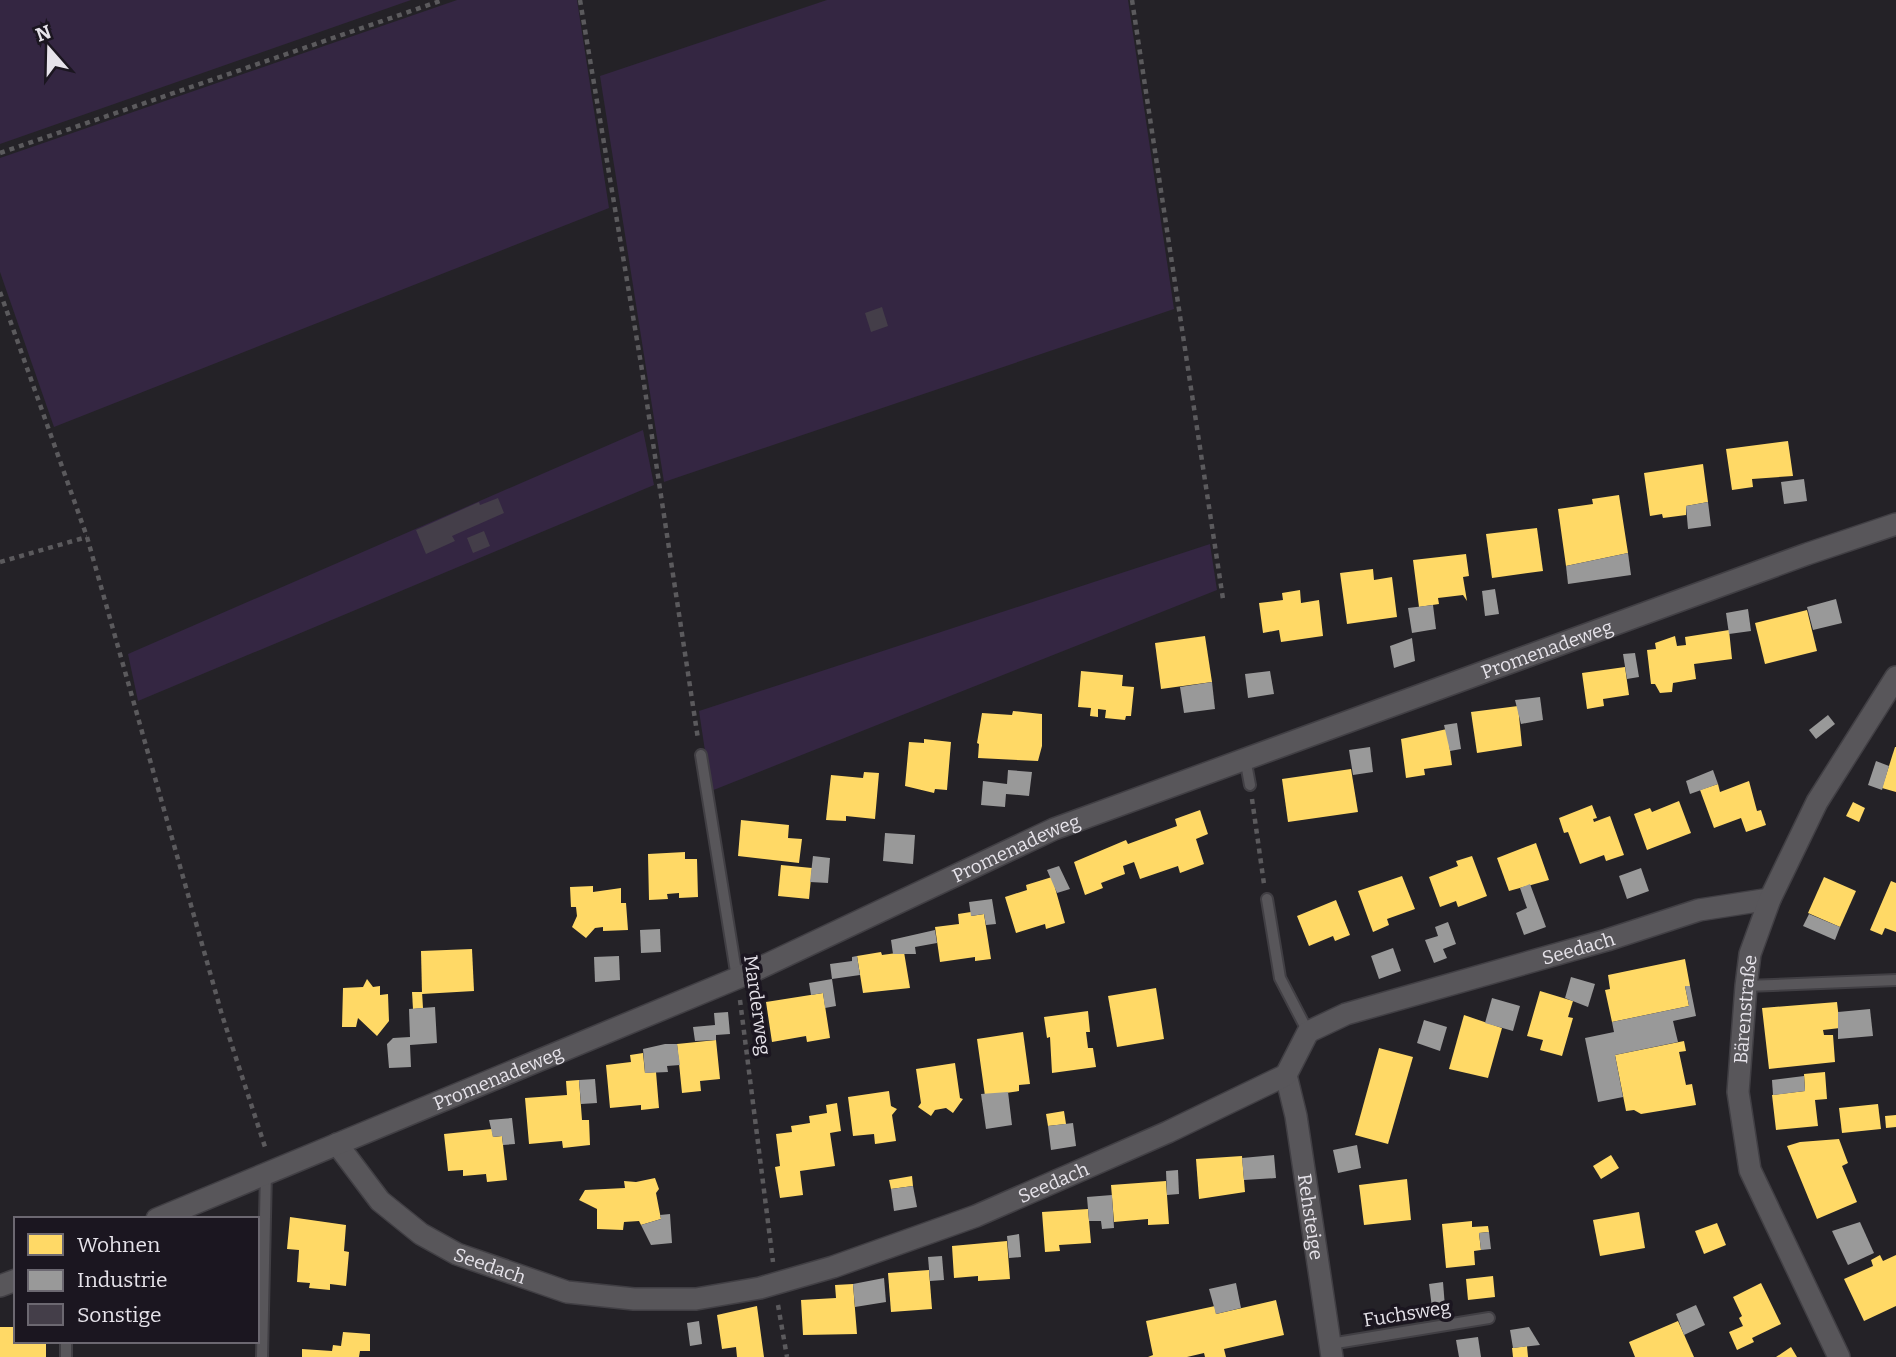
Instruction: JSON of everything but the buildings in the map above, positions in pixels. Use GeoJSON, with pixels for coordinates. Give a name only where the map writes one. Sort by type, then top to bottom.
{"type":"FeatureCollection","features":[{"type":"Feature","properties":{"kind":"street","name":"Promenadeweg"},"geometry":{"type":"LineString","coordinates":[[162,1217],[266,1171],[737,978],[1054,829],[1896,524]]}},
{"type":"Feature","properties":{"kind":"street","name":"Bärenstraße"},"geometry":{"type":"LineString","coordinates":[[1839,1357],[1750,1170],[1738,1092],[1746,986],[1750,954],[1770,899],[1817,802],[1887,712],[1896,677]]}},
{"type":"Feature","properties":{"kind":"street","name":"Seedach"},"geometry":{"type":"LineString","coordinates":[[1308,1032],[1346,1014],[1606,940],[1699,910],[1770,899]]}},
{"type":"Feature","properties":{"kind":"street"},"geometry":{"type":"LineString","coordinates":[[1286,1075],[1308,1032]]}},
{"type":"Feature","properties":{"kind":"street","name":"Seedach"},"geometry":{"type":"LineString","coordinates":[[337,1144],[380,1201],[421,1234],[457,1254],[567,1292],[634,1299],[696,1299],[760,1288],[833,1268],[961,1223],[1168,1132],[1286,1075]]}},
{"type":"Feature","properties":{"kind":"street","name":"Rehsteige"},"geometry":{"type":"LineString","coordinates":[[1286,1075],[1296,1116],[1331,1350]]}},
{"type":"Feature","properties":{"kind":"lane","name":"Marderweg"},"geometry":{"type":"LineString","coordinates":[[701,755],[737,978]]}},
{"type":"Feature","properties":{"kind":"lane"},"geometry":{"type":"LineString","coordinates":[[1245,758],[1250,786]]}},
{"type":"Feature","properties":{"kind":"lane"},"geometry":{"type":"LineString","coordinates":[[1267,899],[1280,978],[1308,1032]]}},
{"type":"Feature","properties":{"kind":"lane"},"geometry":{"type":"LineString","coordinates":[[1746,986],[1896,979]]}},
{"type":"Feature","properties":{"kind":"lane"},"geometry":{"type":"LineString","coordinates":[[262,1357],[266,1171]]}},
{"type":"Feature","properties":{"kind":"lane","name":"Fuchsweg"},"geometry":{"type":"LineString","coordinates":[[1331,1350],[1489,1318]]}},
{"type":"Feature","properties":{"kind":"path"},"geometry":{"type":"LineString","coordinates":[[0,153],[443,0]]}},
{"type":"Feature","properties":{"kind":"path"},"geometry":{"type":"LineString","coordinates":[[580,0],[641,364],[701,755]]}},
{"type":"Feature","properties":{"kind":"path"},"geometry":{"type":"LineString","coordinates":[[1132,0],[1223,599]]}},
{"type":"Feature","properties":{"kind":"path"},"geometry":{"type":"LineString","coordinates":[[0,292],[87,537],[222,1015],[266,1151],[266,1171]]}},
{"type":"Feature","properties":{"kind":"path"},"geometry":{"type":"LineString","coordinates":[[0,562],[87,537]]}},
{"type":"Feature","properties":{"kind":"path"},"geometry":{"type":"LineString","coordinates":[[1250,786],[1267,899]]}},
{"type":"Feature","properties":{"kind":"path","name":"Marderweg"},"geometry":{"type":"LineString","coordinates":[[737,978],[773,1260]]}},
{"type":"Feature","properties":{"kind":"path"},"geometry":{"type":"LineString","coordinates":[[778,1303],[787,1357]]}},
{"type":"Feature","properties":{"kind":"shaded area"},"geometry":{"type":"Polygon","coordinates":[[[0,0],[411,0],[0,144],[0,0]]]}},
{"type":"Feature","properties":{"kind":"shaded area"},"geometry":{"type":"Polygon","coordinates":[[[457,0],[577,0],[609,208],[54,427],[0,272],[0,158],[457,0]]]}},
{"type":"Feature","properties":{"kind":"shaded area"},"geometry":{"type":"Polygon","coordinates":[[[827,0],[1128,0],[1174,309],[664,482],[600,76],[827,0]]]}},
{"type":"Feature","properties":{"kind":"shaded area"},"geometry":{"type":"Polygon","coordinates":[[[643,430],[654,485],[138,701],[128,654],[643,430]]]}},
{"type":"Feature","properties":{"kind":"shaded area"},"geometry":{"type":"Polygon","coordinates":[[[1210,544],[1217,590],[711,791],[699,711],[1210,544]]]}}]}
